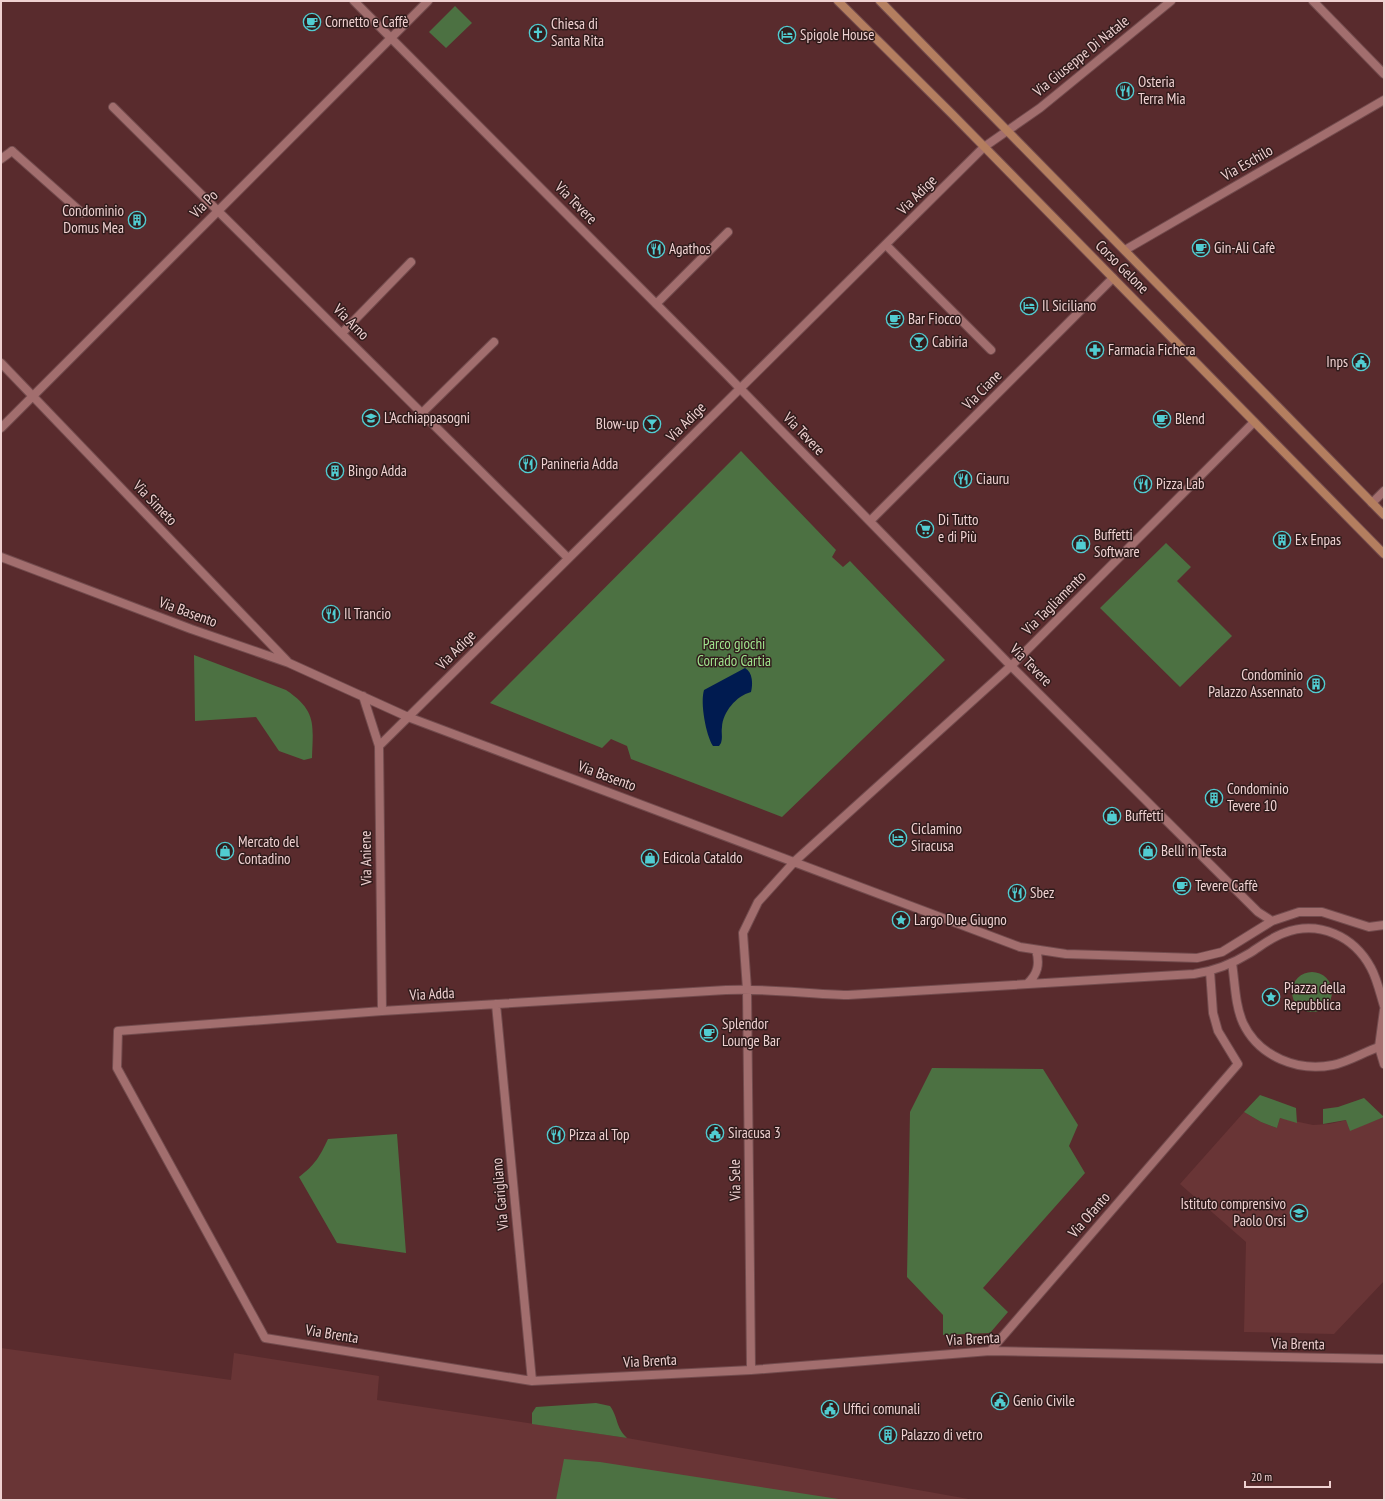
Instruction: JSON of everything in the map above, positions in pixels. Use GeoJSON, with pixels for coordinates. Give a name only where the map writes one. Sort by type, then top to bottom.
{"type":"FeatureCollection","features":[{"type":"Feature","properties":{"kind":"main road","name":"Corso Gelone"},"geometry":{"type":"LineString","coordinates":[[838,1],[984,147],[1384,554]]}},
{"type":"Feature","properties":{"kind":"main road","name":"Corso Gelone"},"geometry":{"type":"LineString","coordinates":[[880,1],[1384,515]]}},
{"type":"Feature","properties":{"kind":"street","name":"Via Tevere"},"geometry":{"type":"LineString","coordinates":[[354,1],[392,37],[741,388],[1012,666],[1258,912],[1272,921]]}},
{"type":"Feature","properties":{"kind":"street","name":"Via Po"},"geometry":{"type":"LineString","coordinates":[[1,428],[428,1]]}},
{"type":"Feature","properties":{"kind":"street","name":"Via Giuseppe Di Natale"},"geometry":{"type":"LineString","coordinates":[[984,147],[1040,108],[1171,1]]}},
{"type":"Feature","properties":{"kind":"street"},"geometry":{"type":"LineString","coordinates":[[1312,1],[1384,74]]}},
{"type":"Feature","properties":{"kind":"street","name":"Via Eschilo"},"geometry":{"type":"LineString","coordinates":[[1125,250],[1384,100]]}},
{"type":"Feature","properties":{"kind":"street","name":"Via Arno"},"geometry":{"type":"LineString","coordinates":[[113,107],[219,210],[568,558]]}},
{"type":"Feature","properties":{"kind":"street","name":"Via Adige"},"geometry":{"type":"LineString","coordinates":[[408,717],[984,147]]}},
{"type":"Feature","properties":{"kind":"street"},"geometry":{"type":"LineString","coordinates":[[1,159],[12,151],[82,213]]}},
{"type":"Feature","properties":{"kind":"street"},"geometry":{"type":"LineString","coordinates":[[656,304],[728,232]]}},
{"type":"Feature","properties":{"kind":"street"},"geometry":{"type":"LineString","coordinates":[[886,244],[991,350]]}},
{"type":"Feature","properties":{"kind":"street"},"geometry":{"type":"LineString","coordinates":[[342,333],[411,262]]}},
{"type":"Feature","properties":{"kind":"street","name":"Via Ciane"},"geometry":{"type":"LineString","coordinates":[[870,521],[1113,278]]}},
{"type":"Feature","properties":{"kind":"street"},"geometry":{"type":"LineString","coordinates":[[422,412],[494,342]]}},
{"type":"Feature","properties":{"kind":"street","name":"Via Simeto"},"geometry":{"type":"LineString","coordinates":[[1,363],[289,663]]}},
{"type":"Feature","properties":{"kind":"street","name":"Via Tagliamento"},"geometry":{"type":"LineString","coordinates":[[795,861],[1012,666],[1254,422]]}},
{"type":"Feature","properties":{"kind":"street"},"geometry":{"type":"LineString","coordinates":[[1372,503],[1384,491]]}},
{"type":"Feature","properties":{"kind":"street","name":"Via Basento"},"geometry":{"type":"LineString","coordinates":[[1,556],[191,629],[289,663],[408,717],[795,861],[1020,947],[1066,954],[1197,958],[1222,952],[1272,921],[1299,912],[1322,912],[1370,927],[1384,925]]}},
{"type":"Feature","properties":{"kind":"street","name":"Via Aniene"},"geometry":{"type":"LineString","coordinates":[[363,696],[379,746],[382,1011]]}},
{"type":"Feature","properties":{"kind":"street"},"geometry":{"type":"LineString","coordinates":[[379,746],[408,717]]}},
{"type":"Feature","properties":{"kind":"street","name":"Via Sele"},"geometry":{"type":"LineString","coordinates":[[751,1370],[747,989],[743,933],[758,902],[795,861]]}},
{"type":"Feature","properties":{"kind":"street","name":"Via Adda"},"geometry":{"type":"LineString","coordinates":[[118,1031],[382,1011],[747,989],[806,994],[848,995],[1210,971],[1232,963],[1284,933],[1302,929],[1321,929],[1345,938],[1362,953],[1372,969],[1384,1006]]}},
{"type":"Feature","properties":{"kind":"street"},"geometry":{"type":"LineString","coordinates":[[1027,984],[1034,977],[1038,968],[1039,959],[1036,950]]}},
{"type":"Feature","properties":{"kind":"street"},"geometry":{"type":"LineString","coordinates":[[1232,963],[1238,1006],[1244,1024],[1253,1038],[1266,1051],[1286,1063],[1310,1068],[1334,1065],[1379,1047]]}},
{"type":"Feature","properties":{"kind":"street","name":"Via Ofanto"},"geometry":{"type":"LineString","coordinates":[[990,1351],[1238,1064],[1218,1031],[1213,1013],[1210,971]]}},
{"type":"Feature","properties":{"kind":"street","name":"Via Garigliano"},"geometry":{"type":"LineString","coordinates":[[496,1004],[532,1381]]}},
{"type":"Feature","properties":{"kind":"street"},"geometry":{"type":"LineString","coordinates":[[1384,1010],[1379,1047],[1384,1064]]}},
{"type":"Feature","properties":{"kind":"street","name":"Via Brenta"},"geometry":{"type":"LineString","coordinates":[[118,1031],[117,1068],[265,1338],[532,1381],[751,1370],[990,1351],[1384,1359]]}},
{"type":"Feature","properties":{"kind":"shaded area","name":"Istituto comprensivo Paolo Orsi"},"geometry":{"type":"Polygon","coordinates":[[[1244,1112],[1261,1122],[1277,1128],[1280,1118],[1313,1125],[1329,1124],[1347,1120],[1350,1130],[1384,1117],[1384,1281],[1334,1334],[1244,1332],[1246,1242],[1180,1184],[1244,1112]]]}},
{"type":"Feature","properties":{"kind":"shaded area"},"geometry":{"type":"Polygon","coordinates":[[[1,1348],[231,1380],[234,1353],[379,1376],[377,1400],[627,1438],[974,1500],[1,1500],[1,1348]]]}},
{"type":"Feature","properties":{"kind":"green space"},"geometry":{"type":"Polygon","coordinates":[[[455,6],[472,23],[446,48],[429,32],[455,6]]]}},
{"type":"Feature","properties":{"kind":"green space","name":"Parco giochi Corrado Cartia"},"geometry":{"type":"Polygon","coordinates":[[[741,451],[836,550],[832,557],[843,567],[850,561],[945,660],[782,817],[631,759],[627,746],[611,739],[602,748],[490,703],[741,451]]]}},
{"type":"Feature","properties":{"kind":"green space"},"geometry":{"type":"Polygon","coordinates":[[[1166,543],[1191,567],[1177,581],[1232,636],[1180,687],[1100,608],[1166,543]]]}},
{"type":"Feature","properties":{"kind":"green space"},"geometry":{"type":"Polygon","coordinates":[[[194,655],[286,690],[296,698],[308,712],[311,719],[313,736],[312,758],[304,760],[279,751],[256,717],[195,721],[194,655]]]}},
{"type":"Feature","properties":{"kind":"green space"},"geometry":{"type":"Polygon","coordinates":[[[1312,972],[1320,974],[1326,978],[1330,984],[1332,992],[1330,1000],[1326,1006],[1320,1010],[1312,1012],[1304,1010],[1298,1006],[1294,1000],[1292,992],[1294,984],[1298,978],[1304,974],[1312,972]]]}},
{"type":"Feature","properties":{"kind":"green space"},"geometry":{"type":"Polygon","coordinates":[[[932,1068],[1043,1069],[1078,1125],[1069,1146],[1085,1173],[983,1288],[1008,1312],[990,1333],[943,1335],[943,1315],[907,1277],[910,1112],[932,1068]]]}},
{"type":"Feature","properties":{"kind":"green space"},"geometry":{"type":"Polygon","coordinates":[[[1260,1095],[1296,1108],[1297,1123],[1280,1118],[1277,1128],[1261,1122],[1244,1112],[1260,1095]]]}},
{"type":"Feature","properties":{"kind":"green space"},"geometry":{"type":"Polygon","coordinates":[[[1364,1098],[1384,1117],[1350,1131],[1346,1120],[1323,1124],[1323,1109],[1338,1107],[1364,1098]]]}},
{"type":"Feature","properties":{"kind":"green space"},"geometry":{"type":"Polygon","coordinates":[[[397,1134],[406,1253],[337,1243],[299,1177],[316,1160],[328,1139],[397,1134]]]}},
{"type":"Feature","properties":{"kind":"green space"},"geometry":{"type":"Polygon","coordinates":[[[596,1403],[610,1406],[623,1434],[627,1438],[532,1424],[532,1413],[536,1407],[596,1403]]]}},
{"type":"Feature","properties":{"kind":"green space"},"geometry":{"type":"Polygon","coordinates":[[[564,1459],[600,1462],[845,1500],[556,1500],[564,1459]]]}},
{"type":"Feature","properties":{"kind":"water"},"geometry":{"type":"Polygon","coordinates":[[[745,668],[750,672],[751,676],[751,692],[740,697],[731,705],[723,721],[721,743],[719,746],[713,746],[710,741],[704,719],[704,690],[745,668]]]}},
{"type":"Feature","properties":{"kind":"place","name":"Cornetto e Caffè"},"geometry":{"type":"Point","coordinates":[312,22]}},
{"type":"Feature","properties":{"kind":"place","name":"Chiesa di Santa Rita"},"geometry":{"type":"Point","coordinates":[538,33]}},
{"type":"Feature","properties":{"kind":"place","name":"Spigole House"},"geometry":{"type":"Point","coordinates":[787,35]}},
{"type":"Feature","properties":{"kind":"place","name":"Osteria Terra Mia"},"geometry":{"type":"Point","coordinates":[1125,91]}},
{"type":"Feature","properties":{"kind":"place","name":"Condominio Domus Mea"},"geometry":{"type":"Point","coordinates":[137,220]}},
{"type":"Feature","properties":{"kind":"place","name":"Gin-Ali Cafè"},"geometry":{"type":"Point","coordinates":[1201,248]}},
{"type":"Feature","properties":{"kind":"place","name":"Agathos"},"geometry":{"type":"Point","coordinates":[656,249]}},
{"type":"Feature","properties":{"kind":"place","name":"Il Siciliano"},"geometry":{"type":"Point","coordinates":[1029,306]}},
{"type":"Feature","properties":{"kind":"place","name":"Bar Fiocco"},"geometry":{"type":"Point","coordinates":[895,319]}},
{"type":"Feature","properties":{"kind":"place","name":"Cabiria"},"geometry":{"type":"Point","coordinates":[919,342]}},
{"type":"Feature","properties":{"kind":"place","name":"Farmacia Fichera"},"geometry":{"type":"Point","coordinates":[1095,350]}},
{"type":"Feature","properties":{"kind":"place","name":"Inps"},"geometry":{"type":"Point","coordinates":[1361,362]}},
{"type":"Feature","properties":{"kind":"place","name":"L'Acchiappasogni"},"geometry":{"type":"Point","coordinates":[371,418]}},
{"type":"Feature","properties":{"kind":"place","name":"Blend"},"geometry":{"type":"Point","coordinates":[1162,419]}},
{"type":"Feature","properties":{"kind":"place","name":"Blow-up"},"geometry":{"type":"Point","coordinates":[652,424]}},
{"type":"Feature","properties":{"kind":"place","name":"Panineria Adda"},"geometry":{"type":"Point","coordinates":[528,464]}},
{"type":"Feature","properties":{"kind":"place","name":"Bingo Adda"},"geometry":{"type":"Point","coordinates":[335,471]}},
{"type":"Feature","properties":{"kind":"place","name":"Ciauru"},"geometry":{"type":"Point","coordinates":[963,479]}},
{"type":"Feature","properties":{"kind":"place","name":"Pizza Lab"},"geometry":{"type":"Point","coordinates":[1143,484]}},
{"type":"Feature","properties":{"kind":"place","name":"Di Tutto e di Più"},"geometry":{"type":"Point","coordinates":[925,529]}},
{"type":"Feature","properties":{"kind":"place","name":"Ex Enpas"},"geometry":{"type":"Point","coordinates":[1282,540]}},
{"type":"Feature","properties":{"kind":"place","name":"Buffetti Software"},"geometry":{"type":"Point","coordinates":[1081,544]}},
{"type":"Feature","properties":{"kind":"place","name":"Il Trancio"},"geometry":{"type":"Point","coordinates":[331,614]}},
{"type":"Feature","properties":{"kind":"place","name":"Condominio Palazzo Assennato"},"geometry":{"type":"Point","coordinates":[1316,684]}},
{"type":"Feature","properties":{"kind":"place","name":"Condominio Tevere 10"},"geometry":{"type":"Point","coordinates":[1214,798]}},
{"type":"Feature","properties":{"kind":"place","name":"Buffetti"},"geometry":{"type":"Point","coordinates":[1112,816]}},
{"type":"Feature","properties":{"kind":"place","name":"Ciclamino Siracusa"},"geometry":{"type":"Point","coordinates":[898,838]}},
{"type":"Feature","properties":{"kind":"place","name":"Mercato del Contadino"},"geometry":{"type":"Point","coordinates":[225,851]}},
{"type":"Feature","properties":{"kind":"place","name":"Belli in Testa"},"geometry":{"type":"Point","coordinates":[1148,851]}},
{"type":"Feature","properties":{"kind":"place","name":"Edicola Cataldo"},"geometry":{"type":"Point","coordinates":[650,858]}},
{"type":"Feature","properties":{"kind":"place","name":"Tevere Caffè"},"geometry":{"type":"Point","coordinates":[1182,886]}},
{"type":"Feature","properties":{"kind":"place","name":"Sbez"},"geometry":{"type":"Point","coordinates":[1017,893]}},
{"type":"Feature","properties":{"kind":"place","name":"Largo Due Giugno"},"geometry":{"type":"Point","coordinates":[901,920]}},
{"type":"Feature","properties":{"kind":"place","name":"Piazza della Repubblica"},"geometry":{"type":"Point","coordinates":[1271,997]}},
{"type":"Feature","properties":{"kind":"place","name":"Splendor Lounge Bar"},"geometry":{"type":"Point","coordinates":[709,1033]}},
{"type":"Feature","properties":{"kind":"place","name":"Siracusa 3"},"geometry":{"type":"Point","coordinates":[715,1133]}},
{"type":"Feature","properties":{"kind":"place","name":"Pizza al Top"},"geometry":{"type":"Point","coordinates":[556,1135]}},
{"type":"Feature","properties":{"kind":"place","name":"Istituto comprensivo Paolo Orsi"},"geometry":{"type":"Point","coordinates":[1299,1213]}},
{"type":"Feature","properties":{"kind":"place","name":"Genio Civile"},"geometry":{"type":"Point","coordinates":[1000,1401]}},
{"type":"Feature","properties":{"kind":"place","name":"Uffici comunali"},"geometry":{"type":"Point","coordinates":[830,1409]}},
{"type":"Feature","properties":{"kind":"place","name":"Palazzo di vetro"},"geometry":{"type":"Point","coordinates":[888,1435]}}]}
